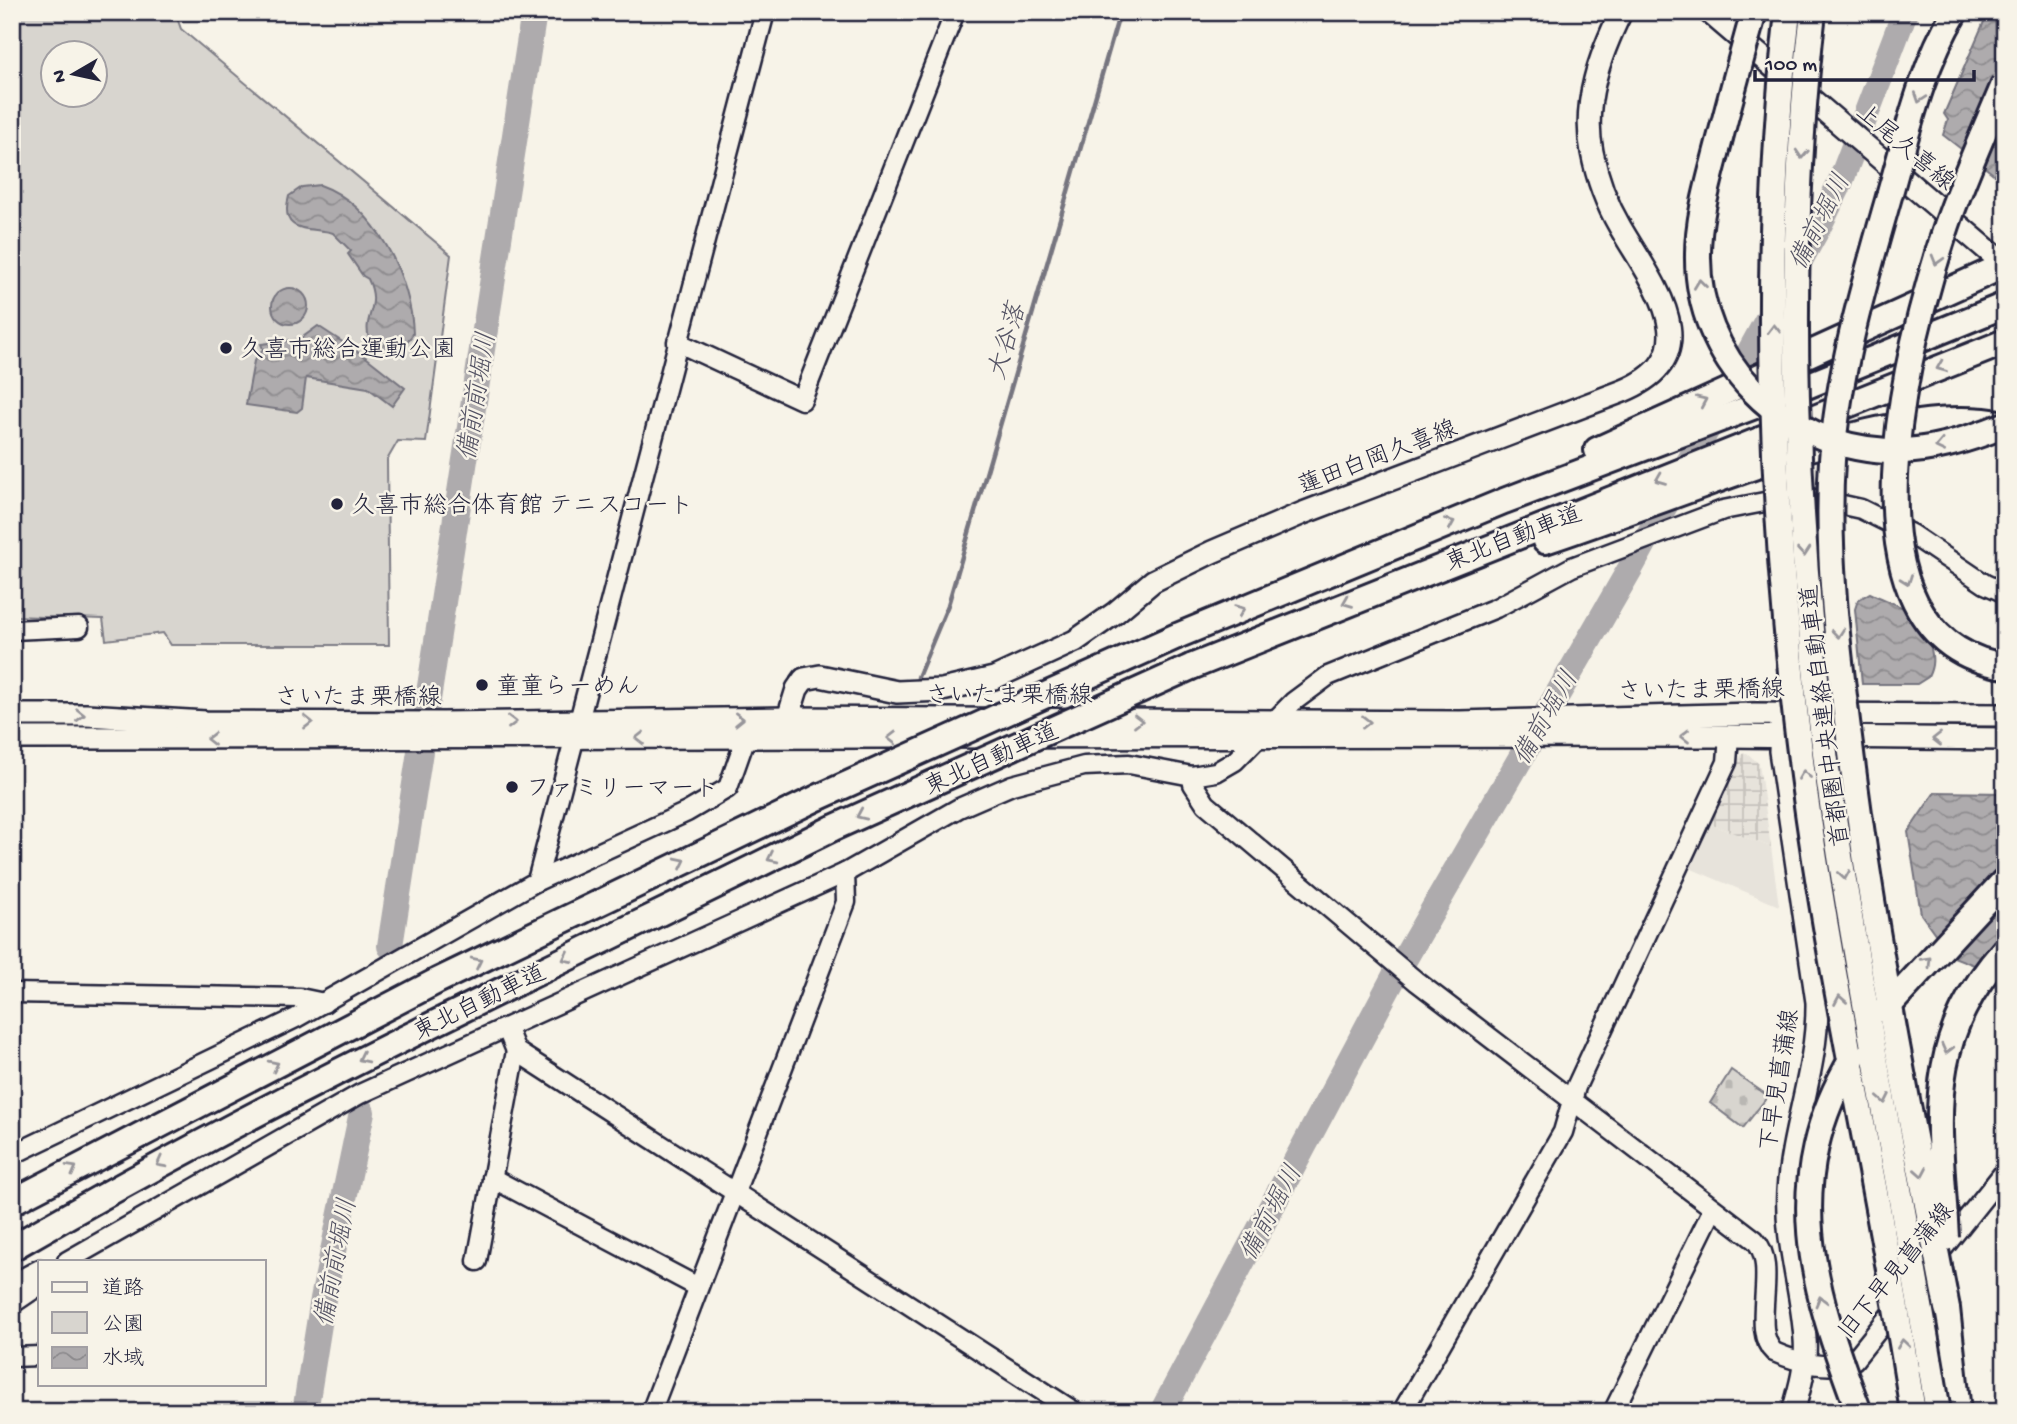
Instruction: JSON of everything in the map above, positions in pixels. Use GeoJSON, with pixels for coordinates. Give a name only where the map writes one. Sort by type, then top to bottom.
{"type":"FeatureCollection","features":[{"type":"Feature","properties":{"kind":"highway"},"geometry":{"type":"LineString","coordinates":[[1754,12],[1699,230],[1699,282],[1703,304],[1722,353],[1752,391],[1789,421],[1842,443],[1885,451],[1910,451],[1964,440],[2005,425]]}},
{"type":"Feature","properties":{"kind":"highway","name":"首都圏中央連絡自動車道"},"geometry":{"type":"LineString","coordinates":[[1788,12],[1773,283],[1779,527],[1788,645],[1823,908],[1879,1206],[1913,1412]]}},
{"type":"Feature","properties":{"kind":"highway","name":"首都圏中央連絡自動車道"},"geometry":{"type":"LineString","coordinates":[[1812,12],[1801,164],[1797,276],[1803,533],[1812,637],[1849,908],[1904,1203],[1938,1412]]}},
{"type":"Feature","properties":{"kind":"highway"},"geometry":{"type":"LineString","coordinates":[[1955,12],[1916,108],[1863,290],[1847,361],[1836,432],[1831,540],[1844,696],[1872,902],[1947,1308],[1958,1412]]}},
{"type":"Feature","properties":{"kind":"highway"},"geometry":{"type":"LineString","coordinates":[[2005,82],[1960,190],[1936,262],[1905,394],[1894,491],[1896,542],[1903,569],[1922,611],[1937,631],[1956,647],[1975,657],[2005,666]]}},
{"type":"Feature","properties":{"kind":"highway"},"geometry":{"type":"LineString","coordinates":[[1504,501],[1544,475],[1640,429],[2005,265]]}},
{"type":"Feature","properties":{"kind":"highway","name":"東北自動車道"},"geometry":{"type":"LineString","coordinates":[[12,1202],[437,981],[819,797],[1177,636],[1504,501],[1792,392],[2005,305]]}},
{"type":"Feature","properties":{"kind":"highway","name":"東北自動車道"},"geometry":{"type":"LineString","coordinates":[[12,1248],[116,1187],[315,1081],[833,828],[1191,667],[2005,342]]}},
{"type":"Feature","properties":{"kind":"highway"},"geometry":{"type":"LineString","coordinates":[[1411,577],[1497,557],[1811,447],[1934,421],[1988,421],[2005,425]]}},
{"type":"Feature","properties":{"kind":"highway"},"geometry":{"type":"LineString","coordinates":[[1859,1412],[1823,1309],[1811,1258],[1811,1170],[1821,1132],[1846,1069],[1881,1015],[1920,968],[2005,880]]}},
{"type":"Feature","properties":{"kind":"highway"},"geometry":{"type":"LineString","coordinates":[[1947,1308],[1949,1282],[1942,1158],[1941,1074],[1946,1047],[1966,999],[2005,949]]}},
{"type":"Feature","properties":{"kind":"main road","name":"蓮田白岡久喜線"},"geometry":{"type":"LineString","coordinates":[[788,718],[797,689],[804,680],[820,676],[897,692],[942,690],[994,678],[1075,641],[1115,613],[1153,581],[1212,552],[1303,513],[1623,391],[1648,378],[1665,355],[1669,344],[1669,319],[1659,291],[1608,204],[1596,169],[1590,130],[1596,74],[1621,12]]}},
{"type":"Feature","properties":{"kind":"main road","name":"上尾久喜線"},"geometry":{"type":"LineString","coordinates":[[1709,12],[2005,265]]}},
{"type":"Feature","properties":{"kind":"main road","name":"下早見菖蒲線"},"geometry":{"type":"LineString","coordinates":[[1782,714],[1780,737],[1817,1002],[1816,1033],[1792,1152],[1788,1194],[1790,1250],[1805,1340],[1804,1361],[1793,1412]]}},
{"type":"Feature","properties":{"kind":"main road","name":"さいたま栗橋線"},"geometry":{"type":"LineString","coordinates":[[12,715],[86,715],[403,731]]}},
{"type":"Feature","properties":{"kind":"main road","name":"さいたま栗橋線"},"geometry":{"type":"LineString","coordinates":[[575,730],[788,718],[1460,722],[1580,716],[2005,715]]}},
{"type":"Feature","properties":{"kind":"main road","name":"さいたま栗橋線"},"geometry":{"type":"LineString","coordinates":[[12,738],[575,730],[746,737],[1729,736],[2005,739]]}},
{"type":"Feature","properties":{"kind":"street"},"geometry":{"type":"LineString","coordinates":[[537,881],[765,12]]}},
{"type":"Feature","properties":{"kind":"street"},"geometry":{"type":"LineString","coordinates":[[677,342],[802,400],[955,12]]}},
{"type":"Feature","properties":{"kind":"street"},"geometry":{"type":"LineString","coordinates":[[72,1257],[339,1105],[845,873],[950,812],[1012,785],[1063,769],[1109,763],[1192,776],[1226,768],[1271,722],[1309,688],[1328,676],[1496,608],[1572,567],[1723,510],[1785,498],[1815,499],[1864,510],[1912,534],[1978,579],[2005,593]]}},
{"type":"Feature","properties":{"kind":"street"},"geometry":{"type":"LineString","coordinates":[[12,630],[79,627]]}},
{"type":"Feature","properties":{"kind":"street"},"geometry":{"type":"LineString","coordinates":[[1402,1412],[1563,1132],[1571,1100],[1727,762],[1729,736]]}},
{"type":"Feature","properties":{"kind":"street"},"geometry":{"type":"LineString","coordinates":[[13,1154],[324,1003],[537,881],[687,812],[728,788],[746,737]]}},
{"type":"Feature","properties":{"kind":"street"},"geometry":{"type":"LineString","coordinates":[[1192,776],[1193,784],[1206,804],[1416,981],[1713,1209],[1613,1412]]}},
{"type":"Feature","properties":{"kind":"street"},"geometry":{"type":"LineString","coordinates":[[651,1412],[846,902],[845,873]]}},
{"type":"Feature","properties":{"kind":"street"},"geometry":{"type":"LineString","coordinates":[[12,992],[300,998],[324,1003]]}},
{"type":"Feature","properties":{"kind":"street"},"geometry":{"type":"LineString","coordinates":[[477,1261],[516,1051],[507,1029]]}},
{"type":"Feature","properties":{"kind":"street"},"geometry":{"type":"LineString","coordinates":[[516,1051],[1075,1412]]}},
{"type":"Feature","properties":{"kind":"street","name":"旧下早見菖蒲線"},"geometry":{"type":"LineString","coordinates":[[1713,1209],[1763,1249],[1766,1337],[1770,1349],[1828,1366],[1846,1364],[1854,1360],[2005,1171]]}},
{"type":"Feature","properties":{"kind":"street"},"geometry":{"type":"LineString","coordinates":[[492,1178],[698,1287]]}},
{"type":"Feature","properties":{"kind":"street"},"geometry":{"type":"LineString","coordinates":[[12,1284],[38,1270]]}},
{"type":"Feature","properties":{"kind":"street"},"geometry":{"type":"LineString","coordinates":[[12,1304],[38,1285]]}},
{"type":"Feature","properties":{"kind":"street"},"geometry":{"type":"LineString","coordinates":[[12,1357],[38,1356]]}},
{"type":"Feature","properties":{"kind":"shaded area"},"geometry":{"type":"Polygon","coordinates":[[[1747,753],[1759,764],[1771,847],[1707,823],[1742,754],[1747,753]]]}},
{"type":"Feature","properties":{"kind":"shaded area"},"geometry":{"type":"Polygon","coordinates":[[[1707,823],[1771,847],[1779,906],[1687,867],[1707,823]]]}},
{"type":"Feature","properties":{"kind":"green space","name":"久喜市総合運動公園"},"geometry":{"type":"Polygon","coordinates":[[[12,12],[175,12],[181,29],[451,255],[426,442],[398,441],[387,460],[389,645],[171,645],[163,633],[106,640],[103,619],[12,616],[12,12]]]}},
{"type":"Feature","properties":{"kind":"green space"},"geometry":{"type":"Polygon","coordinates":[[[1731,1070],[1768,1096],[1743,1128],[1710,1103],[1731,1070]]]}},
{"type":"Feature","properties":{"kind":"water"},"geometry":{"type":"Polygon","coordinates":[[[1986,17],[2005,20],[2005,58],[2002,69],[2005,70],[2005,183],[1943,135],[1948,120],[1944,114],[1986,17]]]}},
{"type":"Feature","properties":{"kind":"water"},"geometry":{"type":"Polygon","coordinates":[[[320,185],[340,195],[358,209],[387,246],[406,290],[411,313],[413,334],[403,348],[384,352],[371,344],[368,326],[372,290],[368,279],[348,254],[351,251],[333,233],[299,227],[288,218],[289,196],[302,187],[320,185]]]}},
{"type":"Feature","properties":{"kind":"water"},"geometry":{"type":"Polygon","coordinates":[[[290,288],[303,293],[308,306],[303,319],[290,324],[277,319],[272,306],[277,293],[290,288]]]}},
{"type":"Feature","properties":{"kind":"water"},"geometry":{"type":"Polygon","coordinates":[[[318,326],[367,358],[405,388],[392,406],[368,388],[306,378],[302,408],[297,412],[246,405],[254,361],[263,349],[261,344],[300,339],[318,326]]]}},
{"type":"Feature","properties":{"kind":"water"},"geometry":{"type":"Polygon","coordinates":[[[1870,593],[1908,611],[1926,632],[1932,653],[1932,665],[1928,677],[1917,684],[1862,684],[1855,609],[1858,600],[1870,593]]]}},
{"type":"Feature","properties":{"kind":"water"},"geometry":{"type":"Polygon","coordinates":[[[1935,792],[2005,793],[2005,977],[1951,956],[1921,914],[1908,832],[1935,792]]]}},
{"type":"Feature","properties":{"kind":"waterway","name":"備前前堀川"},"geometry":{"type":"LineString","coordinates":[[390,946],[534,12]]}},
{"type":"Feature","properties":{"kind":"waterway","name":"大谷落"},"geometry":{"type":"LineString","coordinates":[[918,677],[948,605],[1120,12]]}},
{"type":"Feature","properties":{"kind":"waterway","name":"備前堀川"},"geometry":{"type":"LineString","coordinates":[[1162,1412],[1393,979],[1630,569],[1819,226],[1840,183],[1905,12]]}},
{"type":"Feature","properties":{"kind":"waterway","name":"備前前堀川"},"geometry":{"type":"LineString","coordinates":[[305,1412],[323,1299],[362,1112]]}},
{"type":"Feature","properties":{"kind":"place","name":"久喜市総合運動公園"},"geometry":{"type":"Point","coordinates":[226,348]}},
{"type":"Feature","properties":{"kind":"place","name":"久喜市総合体育館 テニスコート"},"geometry":{"type":"Point","coordinates":[337,504]}},
{"type":"Feature","properties":{"kind":"place","name":"童童らーめん"},"geometry":{"type":"Point","coordinates":[482,685]}},
{"type":"Feature","properties":{"kind":"place","name":"ファミリーマート"},"geometry":{"type":"Point","coordinates":[512,787]}}]}
